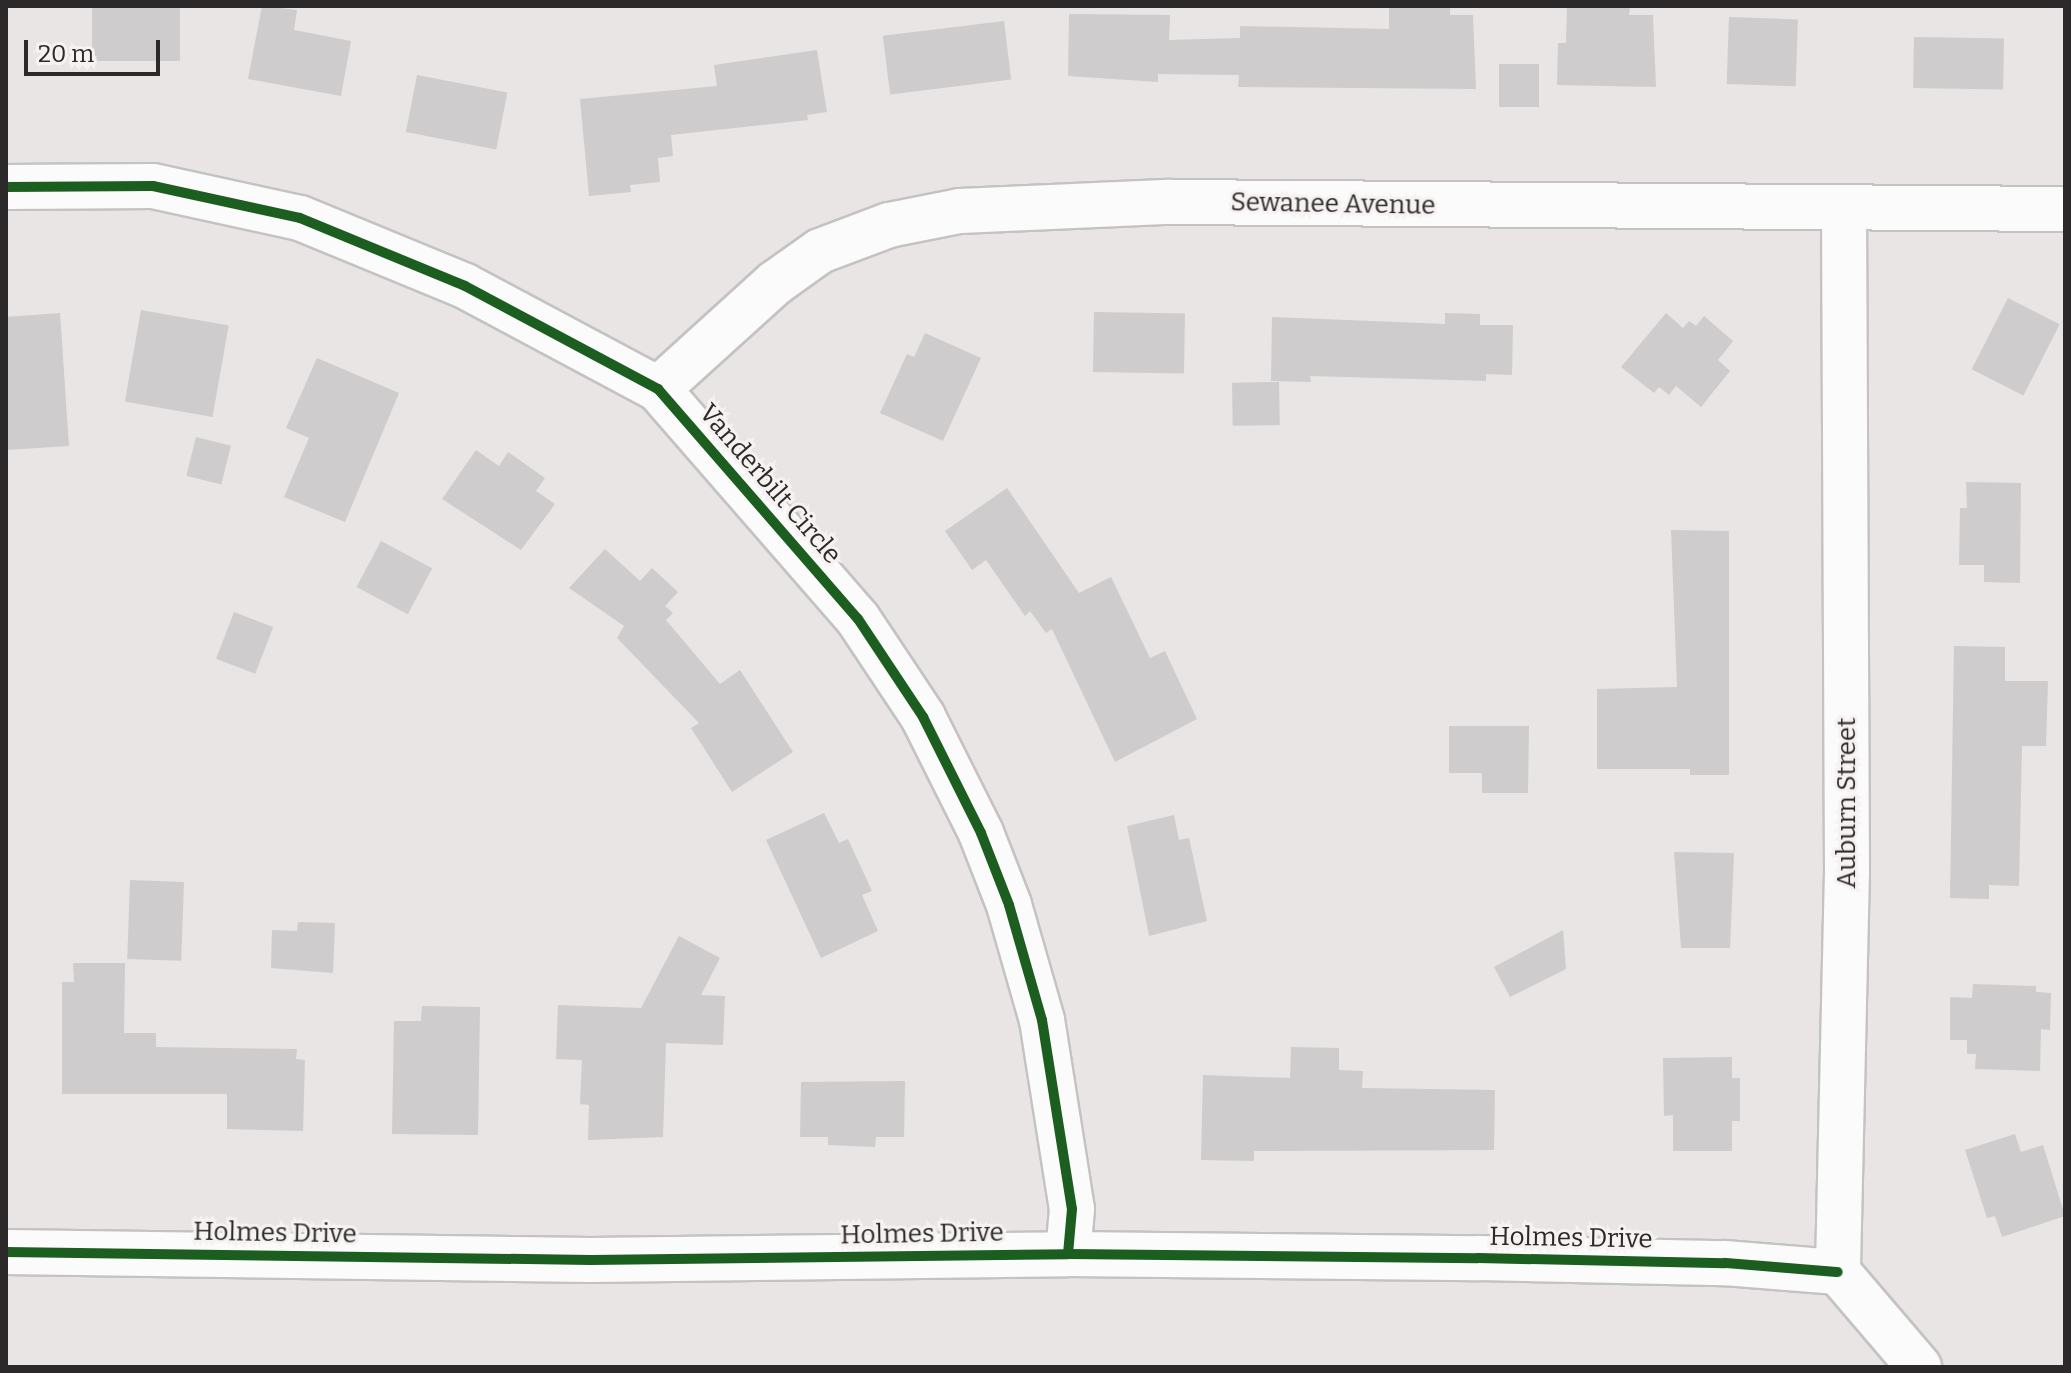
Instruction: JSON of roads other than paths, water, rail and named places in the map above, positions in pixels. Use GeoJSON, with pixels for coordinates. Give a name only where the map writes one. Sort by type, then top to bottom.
{"type":"FeatureCollection","features":[{"type":"Feature","properties":{"kind":"street","name":"Vanderbilt Circle"},"geometry":{"type":"LineString","coordinates":[[6,187],[153,186],[300,218],[465,286],[658,389],[858,619],[923,717],[981,833],[1009,905],[1042,1020],[1072,1209],[1068,1254]]}},
{"type":"Feature","properties":{"kind":"street","name":"Sewanee Avenue"},"geometry":{"type":"LineString","coordinates":[[658,389],[775,283],[820,251],[889,225],[960,211],[1170,202],[1844,210],[2065,209]]}},
{"type":"Feature","properties":{"kind":"street","name":"Auburn Street"},"geometry":{"type":"LineString","coordinates":[[1838,1272],[1847,871],[1844,210]]}},
{"type":"Feature","properties":{"kind":"street","name":"Holmes Drive"},"geometry":{"type":"LineString","coordinates":[[6,1252],[591,1260],[1068,1254],[1725,1263],[1838,1272]]}},
{"type":"Feature","properties":{"kind":"street"},"geometry":{"type":"LineString","coordinates":[[1838,1272],[1919,1367]]}}]}
